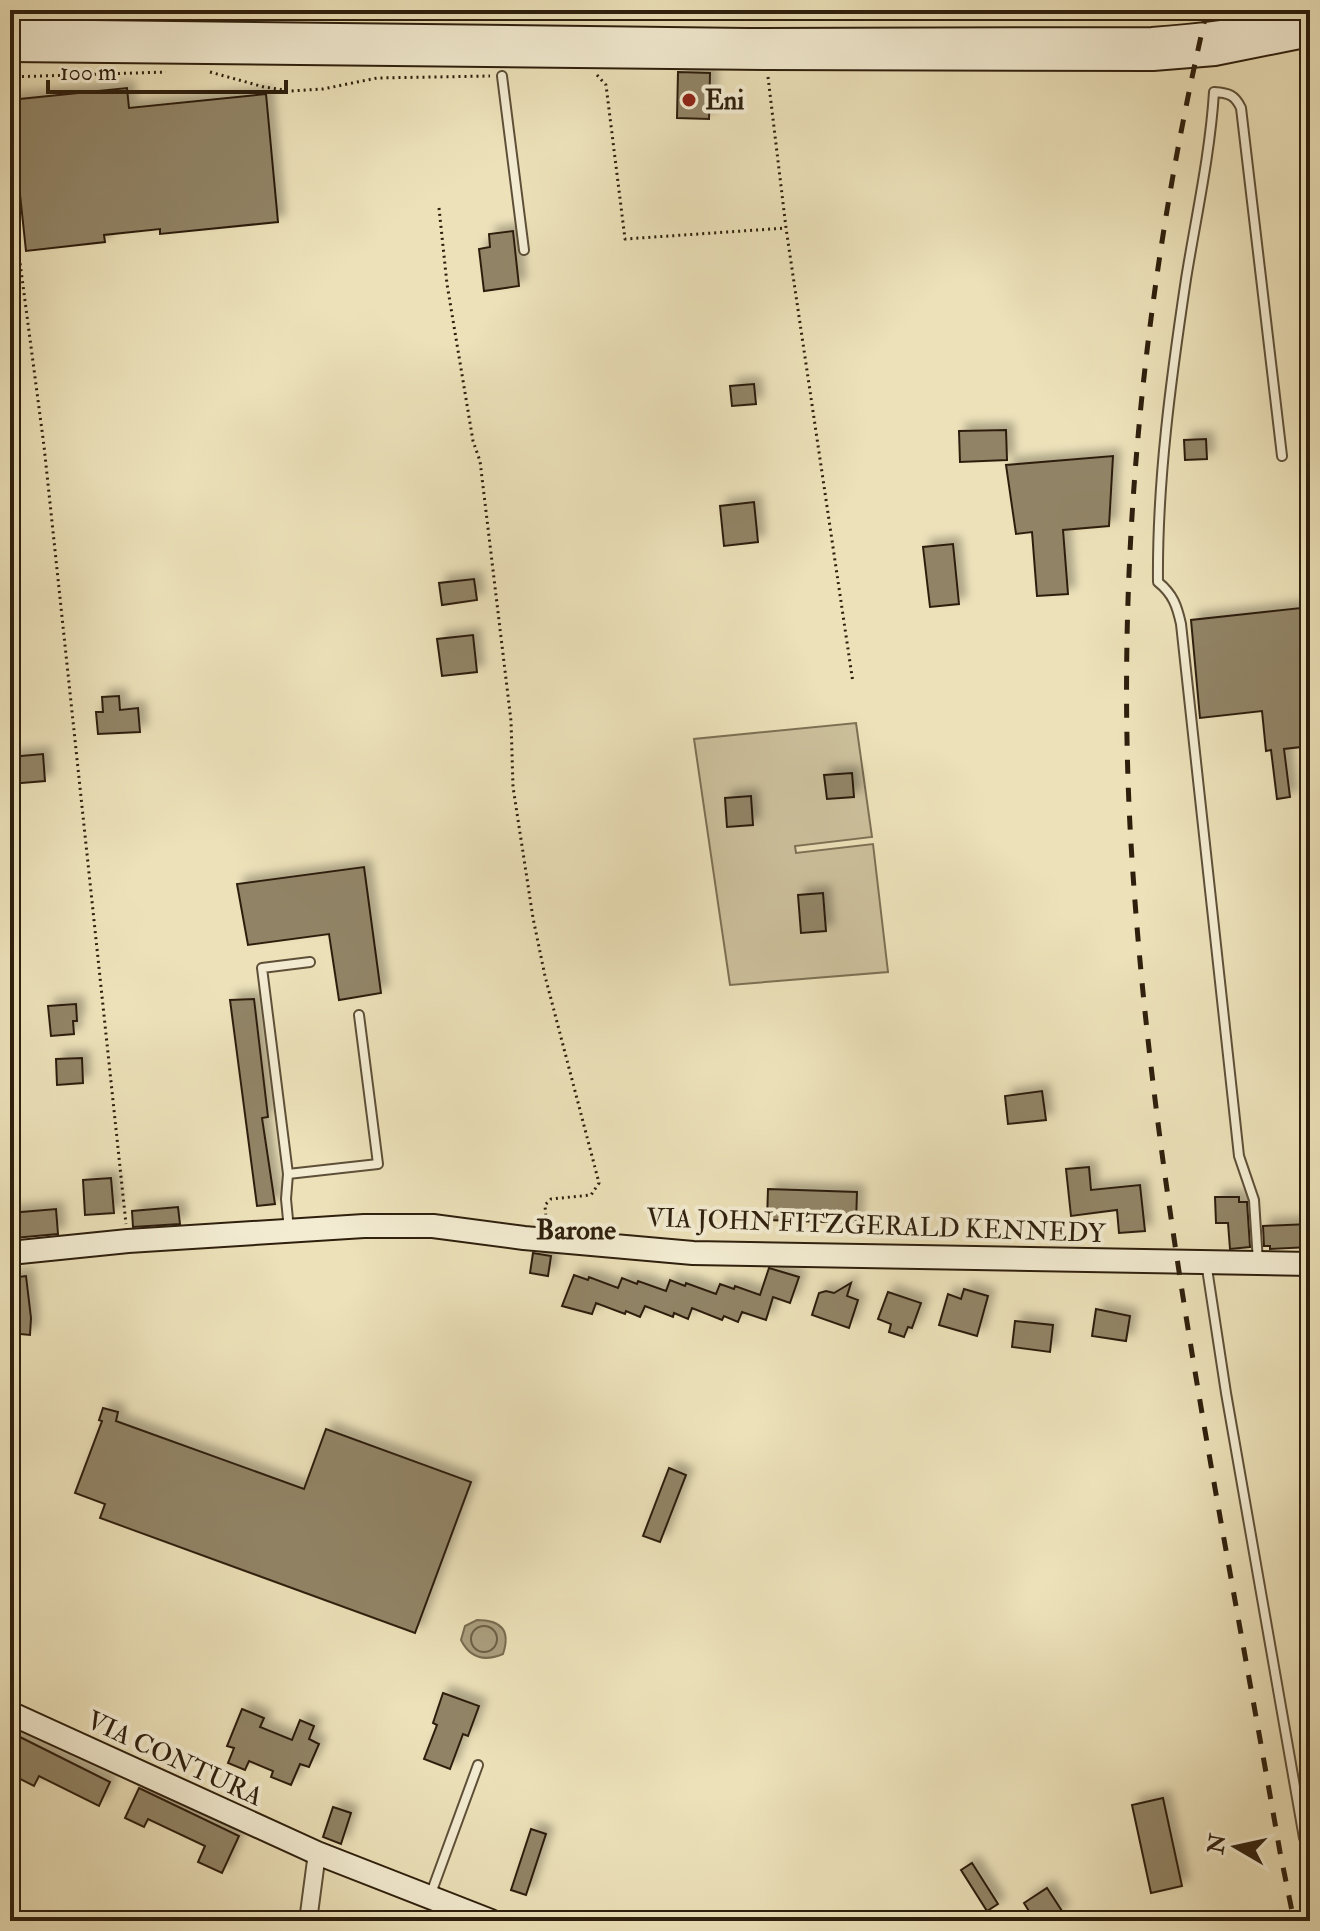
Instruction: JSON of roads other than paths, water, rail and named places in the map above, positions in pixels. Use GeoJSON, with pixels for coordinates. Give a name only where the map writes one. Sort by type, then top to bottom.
{"type":"FeatureCollection","features":[{"type":"Feature","properties":{"kind":"main road"},"geometry":{"type":"LineString","coordinates":[[10,28],[748,40],[1122,39],[1212,34],[1274,25],[1310,15]]}},
{"type":"Feature","properties":{"kind":"main road"},"geometry":{"type":"LineString","coordinates":[[10,50],[1153,59],[1215,54],[1310,35]]}},
{"type":"Feature","properties":{"kind":"main road","name":"VIA JOHN FITZGERALD KENNEDY"},"geometry":{"type":"LineString","coordinates":[[10,1253],[128,1241],[364,1226],[433,1226],[550,1240],[708,1253],[1310,1264]]}},
{"type":"Feature","properties":{"kind":"main road","name":"VIA CONTURA"},"geometry":{"type":"LineString","coordinates":[[10,1713],[317,1853],[491,1921]]}},
{"type":"Feature","properties":{"kind":"street"},"geometry":{"type":"LineString","coordinates":[[308,1921],[317,1853]]}},
{"type":"Feature","properties":{"kind":"lane"},"geometry":{"type":"LineString","coordinates":[[502,76],[524,250]]}},
{"type":"Feature","properties":{"kind":"lane"},"geometry":{"type":"LineString","coordinates":[[1258,1263],[1254,1200],[1239,1156],[1181,624],[1171,592],[1158,582],[1158,518],[1164,449],[1186,281],[1212,124],[1214,92],[1228,93],[1236,98],[1241,108],[1282,456]]}},
{"type":"Feature","properties":{"kind":"lane"},"geometry":{"type":"LineString","coordinates":[[289,1231],[286,1199],[288,1174],[262,968],[310,962]]}},
{"type":"Feature","properties":{"kind":"lane"},"geometry":{"type":"LineString","coordinates":[[288,1174],[378,1164],[359,1015]]}},
{"type":"Feature","properties":{"kind":"lane"},"geometry":{"type":"LineString","coordinates":[[1206,1261],[1304,1838],[1310,1836]]}},
{"type":"Feature","properties":{"kind":"lane"},"geometry":{"type":"LineString","coordinates":[[430,1897],[478,1765]]}},
{"type":"Feature","properties":{"kind":"water"},"geometry":{"type":"Polygon","coordinates":[[[477,1620],[492,1622],[502,1628],[506,1639],[503,1654],[490,1658],[478,1657],[465,1646],[461,1640],[465,1626],[477,1620]]]}},
{"type":"Feature","properties":{"kind":"railway"},"geometry":{"type":"LineString","coordinates":[[1207,10],[1167,211],[1140,416],[1127,621],[1130,826],[1139,955],[1170,1213],[1212,1469],[1294,1921]]}},
{"type":"Feature","properties":{"kind":"place","name":"Eni"},"geometry":{"type":"Point","coordinates":[689,100]}},
{"type":"Feature","properties":{"kind":"district","name":"Barone"},"geometry":{"type":"Point","coordinates":[576,1229]}}]}
